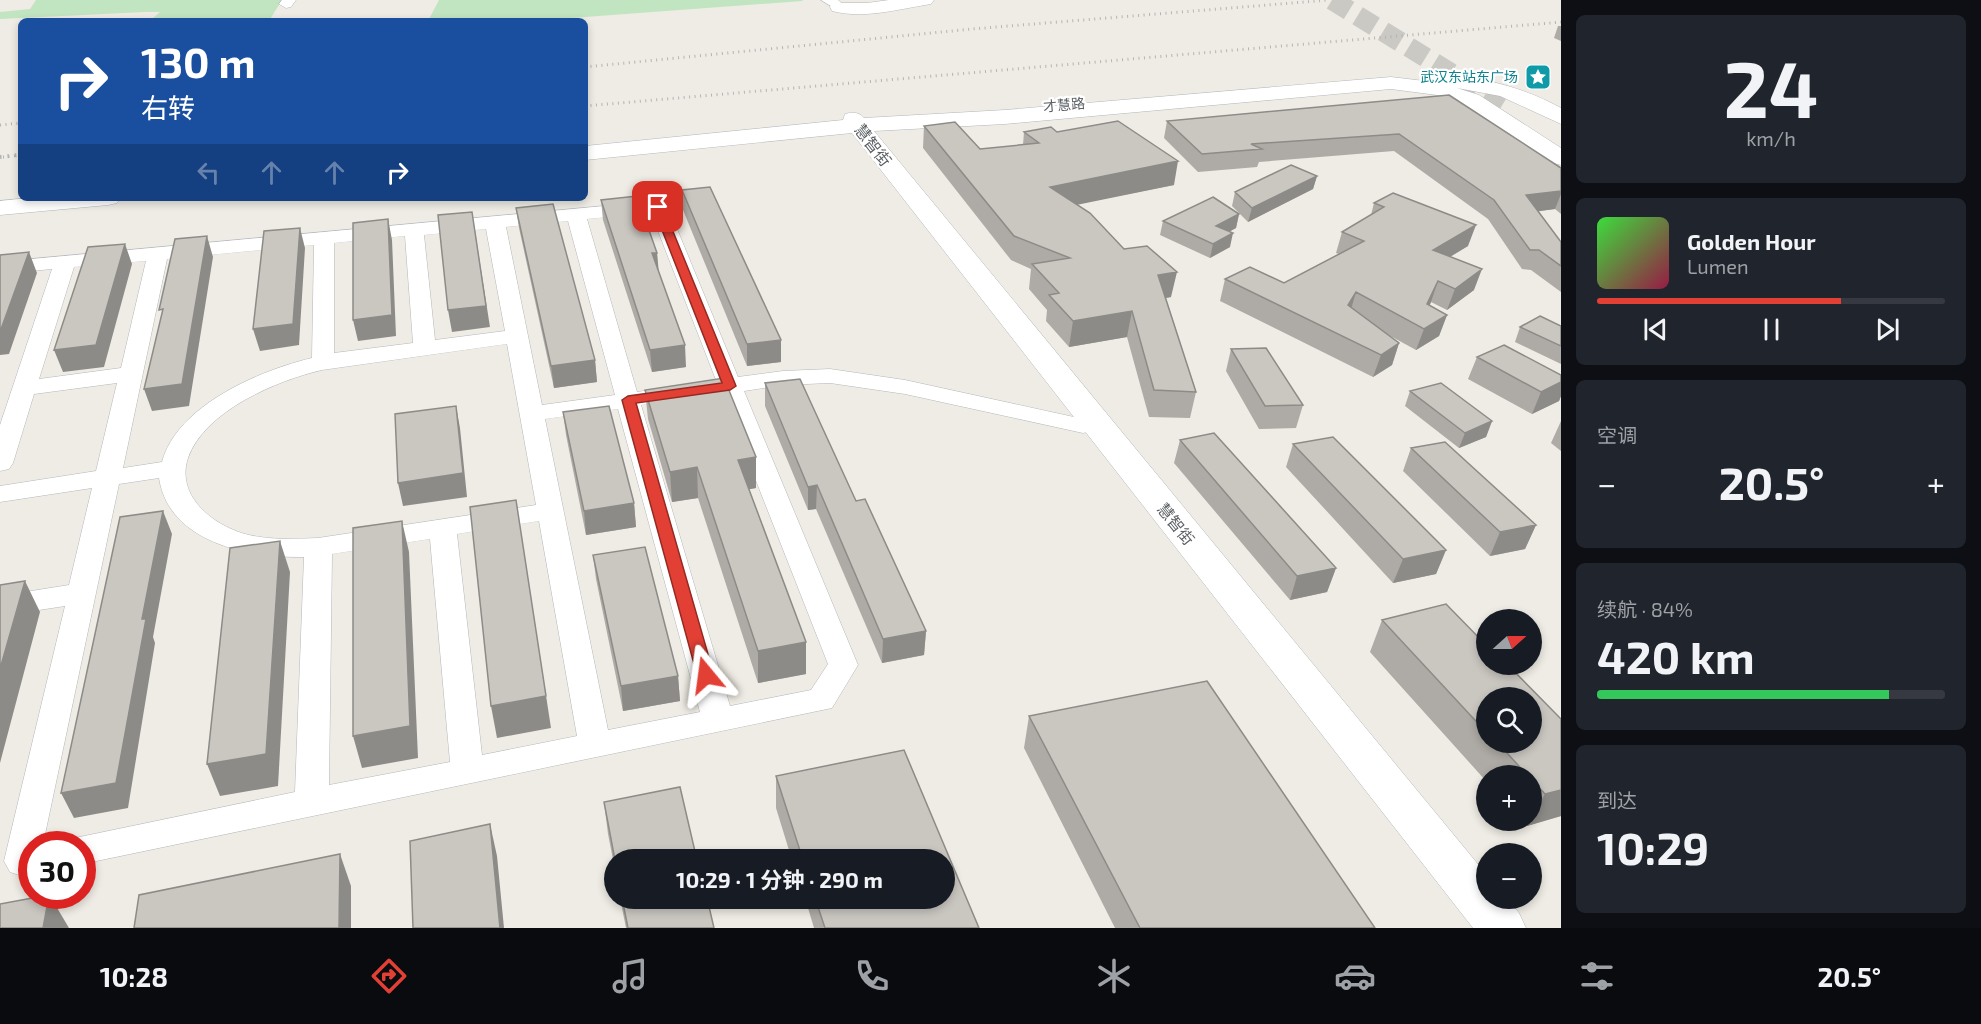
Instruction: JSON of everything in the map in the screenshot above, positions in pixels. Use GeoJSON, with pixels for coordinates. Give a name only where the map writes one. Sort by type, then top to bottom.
{"type":"FeatureCollection","features":[{"type":"Feature","properties":{"kind":"street"},"geometry":{"type":"LineString","coordinates":[[834,4],[892,0]]}},
{"type":"Feature","properties":{"kind":"street"},"geometry":{"type":"LineString","coordinates":[[834,4],[867,9],[925,0]]}},
{"type":"Feature","properties":{"kind":"street","name":"才慧路"},"geometry":{"type":"LineString","coordinates":[[588,147],[850,122],[1005,117],[1391,83],[1440,89],[1471,99],[1511,105],[1520,94],[1478,83],[1386,77],[1008,110],[938,112],[850,122],[588,153]]}},
{"type":"Feature","properties":{"kind":"street"},"geometry":{"type":"LineString","coordinates":[[1511,105],[1561,117]]}},
{"type":"Feature","properties":{"kind":"street"},"geometry":{"type":"LineString","coordinates":[[1511,105],[1561,129]]}},
{"type":"Feature","properties":{"kind":"street"},"geometry":{"type":"LineString","coordinates":[[1511,105],[1561,142]]}},
{"type":"Feature","properties":{"kind":"street"},"geometry":{"type":"LineString","coordinates":[[1511,105],[1561,158]]}},
{"type":"Feature","properties":{"kind":"street","name":"慧智街"},"geometry":{"type":"LineString","coordinates":[[850,122],[1083,426],[1482,928]]}},
{"type":"Feature","properties":{"kind":"street","name":"慧智街"},"geometry":{"type":"LineString","coordinates":[[850,122],[1502,928]]}},
{"type":"Feature","properties":{"kind":"street"},"geometry":{"type":"LineString","coordinates":[[0,201],[18,200]]}},
{"type":"Feature","properties":{"kind":"street"},"geometry":{"type":"LineString","coordinates":[[0,208],[76,201]]}},
{"type":"Feature","properties":{"kind":"street"},"geometry":{"type":"LineString","coordinates":[[0,268],[658,207],[843,665],[821,700],[96,846]]}},
{"type":"Feature","properties":{"kind":"street"},"geometry":{"type":"LineString","coordinates":[[576,215],[718,721]]}},
{"type":"Feature","properties":{"kind":"street"},"geometry":{"type":"LineString","coordinates":[[495,222],[596,745]]}},
{"type":"Feature","properties":{"kind":"street"},"geometry":{"type":"LineString","coordinates":[[414,230],[425,348]]}},
{"type":"Feature","properties":{"kind":"street"},"geometry":{"type":"LineString","coordinates":[[323,361],[324,238]]}},
{"type":"Feature","properties":{"kind":"street"},"geometry":{"type":"LineString","coordinates":[[25,831],[82,593],[158,253]]}},
{"type":"Feature","properties":{"kind":"street"},"geometry":{"type":"LineString","coordinates":[[0,463],[65,262]]}},
{"type":"Feature","properties":{"kind":"street"},"geometry":{"type":"LineString","coordinates":[[517,336],[323,361],[278,374],[225,400],[202,418],[185,438],[176,454],[172,481],[177,495],[188,511],[206,526],[229,538],[289,548],[318,546],[551,511]]}},
{"type":"Feature","properties":{"kind":"street"},"geometry":{"type":"LineString","coordinates":[[25,388],[131,374]]}},
{"type":"Feature","properties":{"kind":"street"},"geometry":{"type":"LineString","coordinates":[[532,414],[805,377],[853,378],[1083,426]]}},
{"type":"Feature","properties":{"kind":"street"},"geometry":{"type":"LineString","coordinates":[[0,494],[173,468]]}},
{"type":"Feature","properties":{"kind":"street"},"geometry":{"type":"LineString","coordinates":[[442,528],[467,771]]}},
{"type":"Feature","properties":{"kind":"street"},"geometry":{"type":"LineString","coordinates":[[312,802],[318,546]]}},
{"type":"Feature","properties":{"kind":"street"},"geometry":{"type":"LineString","coordinates":[[0,606],[82,593]]}},
{"type":"Feature","properties":{"kind":"green space"},"geometry":{"type":"Polygon","coordinates":[[[36,0],[282,0],[271,18],[153,18],[160,12],[146,12],[0,19],[0,12],[30,9],[36,0]]]}},
{"type":"Feature","properties":{"kind":"green space"},"geometry":{"type":"Polygon","coordinates":[[[439,0],[803,1],[572,18],[430,18],[439,0]]]}},
{"type":"Feature","properties":{"kind":"building"},"geometry":{"type":"Polygon","coordinates":[[[1449,95],[1561,168],[1561,191],[1526,195],[1561,242],[1561,266],[1539,250],[1530,250],[1494,200],[1399,134],[1251,144],[1262,149],[1202,154],[1167,121],[1449,95]]]}},
{"type":"Feature","properties":{"kind":"building"},"geometry":{"type":"Polygon","coordinates":[[[1118,121],[1178,161],[1050,187],[1090,213],[1124,249],[1147,246],[1177,272],[1158,275],[1196,392],[1154,390],[1132,311],[1073,321],[1049,295],[1059,293],[1032,264],[1070,258],[1014,236],[924,126],[955,122],[980,149],[1039,143],[1024,132],[1051,127],[1057,132],[1118,121]]]}},
{"type":"Feature","properties":{"kind":"building"},"geometry":{"type":"Polygon","coordinates":[[[1291,165],[1317,176],[1252,208],[1235,192],[1291,165]]]}},
{"type":"Feature","properties":{"kind":"building"},"geometry":{"type":"Polygon","coordinates":[[[710,187],[781,340],[747,344],[682,190],[710,187]]]}},
{"type":"Feature","properties":{"kind":"building"},"geometry":{"type":"Polygon","coordinates":[[[1393,193],[1476,225],[1433,250],[1482,269],[1455,289],[1438,281],[1427,304],[1447,315],[1424,329],[1356,292],[1348,305],[1399,343],[1381,355],[1225,279],[1250,267],[1284,283],[1364,241],[1342,232],[1384,207],[1374,203],[1393,193]]]}},
{"type":"Feature","properties":{"kind":"building"},"geometry":{"type":"Polygon","coordinates":[[[637,196],[657,253],[652,253],[685,345],[650,350],[601,200],[637,196]]]}},
{"type":"Feature","properties":{"kind":"building"},"geometry":{"type":"Polygon","coordinates":[[[1213,197],[1239,214],[1216,226],[1233,233],[1213,244],[1163,221],[1213,197]]]}},
{"type":"Feature","properties":{"kind":"building"},"geometry":{"type":"Polygon","coordinates":[[[553,204],[595,360],[551,366],[516,208],[553,204]]]}},
{"type":"Feature","properties":{"kind":"building"},"geometry":{"type":"Polygon","coordinates":[[[472,212],[486,306],[448,310],[438,215],[472,212]]]}},
{"type":"Feature","properties":{"kind":"building"},"geometry":{"type":"Polygon","coordinates":[[[388,219],[392,315],[353,320],[353,223],[388,219]]]}},
{"type":"Feature","properties":{"kind":"building"},"geometry":{"type":"Polygon","coordinates":[[[300,228],[293,324],[253,329],[264,231],[300,228]]]}},
{"type":"Feature","properties":{"kind":"building"},"geometry":{"type":"Polygon","coordinates":[[[207,236],[182,384],[144,389],[163,309],[159,310],[175,239],[207,236]]]}},
{"type":"Feature","properties":{"kind":"building"},"geometry":{"type":"Polygon","coordinates":[[[125,244],[96,345],[54,350],[88,247],[125,244]]]}},
{"type":"Feature","properties":{"kind":"building"},"geometry":{"type":"Polygon","coordinates":[[[29,252],[0,332],[0,255],[29,252]]]}},
{"type":"Feature","properties":{"kind":"building"},"geometry":{"type":"Polygon","coordinates":[[[1540,316],[1561,326],[1561,346],[1520,327],[1540,316]]]}},
{"type":"Feature","properties":{"kind":"building"},"geometry":{"type":"Polygon","coordinates":[[[1504,345],[1561,375],[1561,382],[1541,392],[1477,357],[1504,345]]]}},
{"type":"Feature","properties":{"kind":"building"},"geometry":{"type":"Polygon","coordinates":[[[1266,348],[1303,405],[1265,406],[1231,349],[1266,348]]]}},
{"type":"Feature","properties":{"kind":"building"},"geometry":{"type":"Polygon","coordinates":[[[724,378],[756,457],[738,460],[806,642],[758,651],[697,467],[670,472],[645,390],[724,378]]]}},
{"type":"Feature","properties":{"kind":"building"},"geometry":{"type":"Polygon","coordinates":[[[800,379],[856,501],[865,499],[926,631],[883,639],[817,485],[808,487],[765,383],[800,379]]]}},
{"type":"Feature","properties":{"kind":"building"},"geometry":{"type":"Polygon","coordinates":[[[1441,383],[1492,421],[1465,433],[1410,391],[1441,383]]]}},
{"type":"Feature","properties":{"kind":"building"},"geometry":{"type":"Polygon","coordinates":[[[456,406],[463,473],[398,483],[395,414],[456,406]]]}},
{"type":"Feature","properties":{"kind":"building"},"geometry":{"type":"Polygon","coordinates":[[[609,406],[634,503],[584,511],[563,412],[609,406]]]}},
{"type":"Feature","properties":{"kind":"building"},"geometry":{"type":"Polygon","coordinates":[[[1214,433],[1336,568],[1297,576],[1180,440],[1214,433]]]}},
{"type":"Feature","properties":{"kind":"building"},"geometry":{"type":"Polygon","coordinates":[[[1333,437],[1446,550],[1403,559],[1293,444],[1333,437]]]}},
{"type":"Feature","properties":{"kind":"building"},"geometry":{"type":"Polygon","coordinates":[[[1445,442],[1536,525],[1500,532],[1411,448],[1445,442]]]}},
{"type":"Feature","properties":{"kind":"building"},"geometry":{"type":"Polygon","coordinates":[[[516,500],[546,696],[491,706],[470,507],[516,500]]]}},
{"type":"Feature","properties":{"kind":"building"},"geometry":{"type":"Polygon","coordinates":[[[163,511],[142,619],[146,619],[116,783],[61,793],[120,517],[163,511]]]}},
{"type":"Feature","properties":{"kind":"building"},"geometry":{"type":"Polygon","coordinates":[[[402,521],[410,726],[353,736],[353,528],[402,521]]]}},
{"type":"Feature","properties":{"kind":"building"},"geometry":{"type":"Polygon","coordinates":[[[280,541],[266,754],[207,764],[230,548],[280,541]]]}},
{"type":"Feature","properties":{"kind":"building"},"geometry":{"type":"Polygon","coordinates":[[[645,547],[678,676],[621,686],[593,555],[645,547]]]}},
{"type":"Feature","properties":{"kind":"building"},"geometry":{"type":"Polygon","coordinates":[[[25,581],[0,669],[0,585],[25,581]]]}},
{"type":"Feature","properties":{"kind":"building"},"geometry":{"type":"Polygon","coordinates":[[[1446,604],[1476,635],[1476,675],[1518,675],[1530,687],[1476,687],[1476,721],[1382,620],[1446,604]]]}},
{"type":"Feature","properties":{"kind":"building"},"geometry":{"type":"Polygon","coordinates":[[[1207,681],[1375,928],[1140,928],[1029,716],[1207,681]]]}},
{"type":"Feature","properties":{"kind":"building"},"geometry":{"type":"Polygon","coordinates":[[[1542,700],[1561,719],[1561,790],[1545,794],[1542,791],[1542,765],[1518,765],[1507,753],[1542,753],[1542,700]]]}},
{"type":"Feature","properties":{"kind":"building"},"geometry":{"type":"Polygon","coordinates":[[[904,750],[946,849],[799,849],[776,776],[904,750]]]}},
{"type":"Feature","properties":{"kind":"building"},"geometry":{"type":"Polygon","coordinates":[[[680,787],[694,849],[613,849],[604,802],[680,787]]]}},
{"type":"Feature","properties":{"kind":"building"},"geometry":{"type":"Polygon","coordinates":[[[490,824],[500,928],[413,928],[410,841],[490,824]]]}},
{"type":"Feature","properties":{"kind":"building"},"geometry":{"type":"Polygon","coordinates":[[[340,854],[339,928],[134,928],[139,895],[340,854]]]}},
{"type":"Feature","properties":{"kind":"building"},"geometry":{"type":"Polygon","coordinates":[[[955,871],[979,928],[825,928],[819,909],[955,909],[955,871]]]}},
{"type":"Feature","properties":{"kind":"building"},"geometry":{"type":"Polygon","coordinates":[[[18,901],[18,909],[47,909],[43,928],[0,928],[0,904],[18,901]]]}},
{"type":"Feature","properties":{"kind":"building"},"geometry":{"type":"Polygon","coordinates":[[[624,909],[710,909],[714,928],[628,928],[624,909]]]}},
{"type":"Feature","properties":{"kind":"tunnel"},"geometry":{"type":"LineString","coordinates":[[1332,0],[1503,105]]}},
{"type":"Feature","properties":{"kind":"railway"},"geometry":{"type":"LineString","coordinates":[[588,67],[972,29],[1329,0]]}},
{"type":"Feature","properties":{"kind":"railway"},"geometry":{"type":"LineString","coordinates":[[588,106],[1561,22]]}},
{"type":"Feature","properties":{"kind":"railway"},"geometry":{"type":"LineString","coordinates":[[0,125],[18,123]]}},
{"type":"Feature","properties":{"kind":"railway"},"geometry":{"type":"LineString","coordinates":[[0,157],[18,155]]}},
{"type":"Feature","properties":{"kind":"railway"},"geometry":{"type":"LineString","coordinates":[[3,157],[18,155]]}},
{"type":"Feature","properties":{"kind":"place","name":"武汉东站东广场"},"geometry":{"type":"Point","coordinates":[1538,77]}},
{"type":"Feature","properties":{"kind":"route"},"geometry":{"type":"LineString","coordinates":[[658,207],[730,386],[628,400],[706,675]]}}]}
